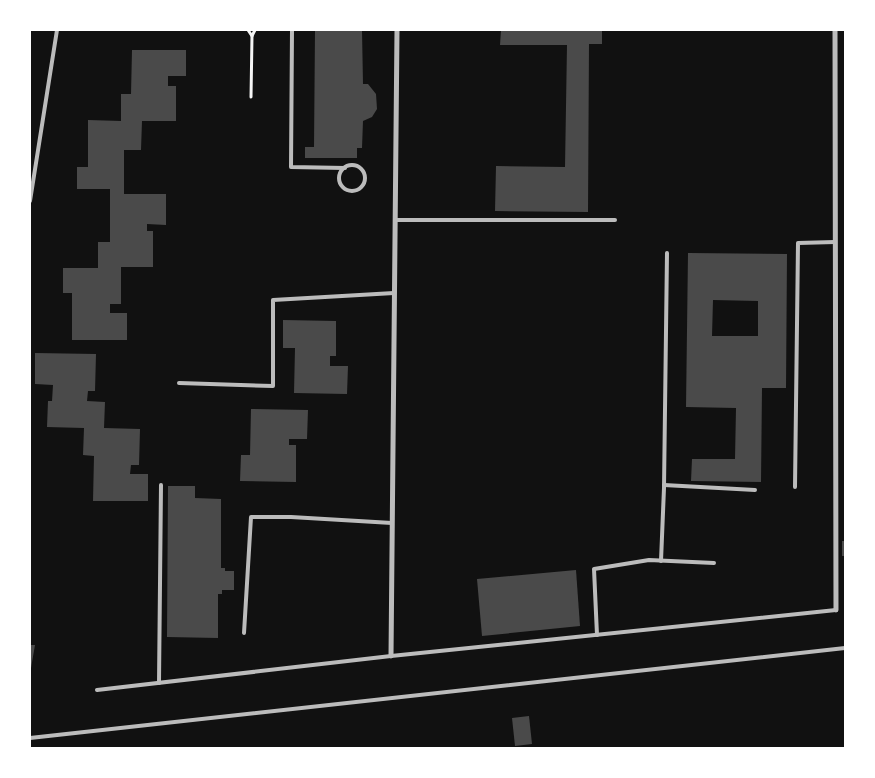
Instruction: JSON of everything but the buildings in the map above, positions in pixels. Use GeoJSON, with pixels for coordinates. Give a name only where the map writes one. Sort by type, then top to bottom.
{"type":"FeatureCollection","features":[{"type":"Feature","properties":{"kind":"street"},"geometry":{"type":"LineString","coordinates":[[391,656],[397,30]]}},
{"type":"Feature","properties":{"kind":"street"},"geometry":{"type":"LineString","coordinates":[[835,30],[836,610]]}},
{"type":"Feature","properties":{"kind":"lane"},"geometry":{"type":"LineString","coordinates":[[30,201],[57,30]]}},
{"type":"Feature","properties":{"kind":"lane"},"geometry":{"type":"LineString","coordinates":[[292,30],[291,167],[345,168],[353,166],[361,168],[365,176],[364,184],[361,188],[354,191],[346,190],[342,187],[340,179],[345,168]]}},
{"type":"Feature","properties":{"kind":"lane"},"geometry":{"type":"LineString","coordinates":[[395,220],[615,220]]}},
{"type":"Feature","properties":{"kind":"lane"},"geometry":{"type":"LineString","coordinates":[[795,487],[798,243],[835,242]]}},
{"type":"Feature","properties":{"kind":"lane"},"geometry":{"type":"LineString","coordinates":[[661,561],[664,485],[667,253]]}},
{"type":"Feature","properties":{"kind":"lane"},"geometry":{"type":"LineString","coordinates":[[179,383],[273,386],[274,300],[394,293]]}},
{"type":"Feature","properties":{"kind":"lane"},"geometry":{"type":"LineString","coordinates":[[159,683],[161,485]]}},
{"type":"Feature","properties":{"kind":"lane"},"geometry":{"type":"LineString","coordinates":[[664,485],[755,490]]}},
{"type":"Feature","properties":{"kind":"lane"},"geometry":{"type":"LineString","coordinates":[[244,633],[251,517],[291,517],[392,523]]}},
{"type":"Feature","properties":{"kind":"lane"},"geometry":{"type":"LineString","coordinates":[[597,635],[594,569],[649,560],[714,563]]}},
{"type":"Feature","properties":{"kind":"lane"},"geometry":{"type":"LineString","coordinates":[[97,690],[391,656],[836,610]]}},
{"type":"Feature","properties":{"kind":"lane"},"geometry":{"type":"LineString","coordinates":[[30,738],[845,648]]}},
{"type":"Feature","properties":{"kind":"path"},"geometry":{"type":"LineString","coordinates":[[248,30],[252,36]]}},
{"type":"Feature","properties":{"kind":"path"},"geometry":{"type":"LineString","coordinates":[[251,97],[252,36],[255,30]]}}]}
